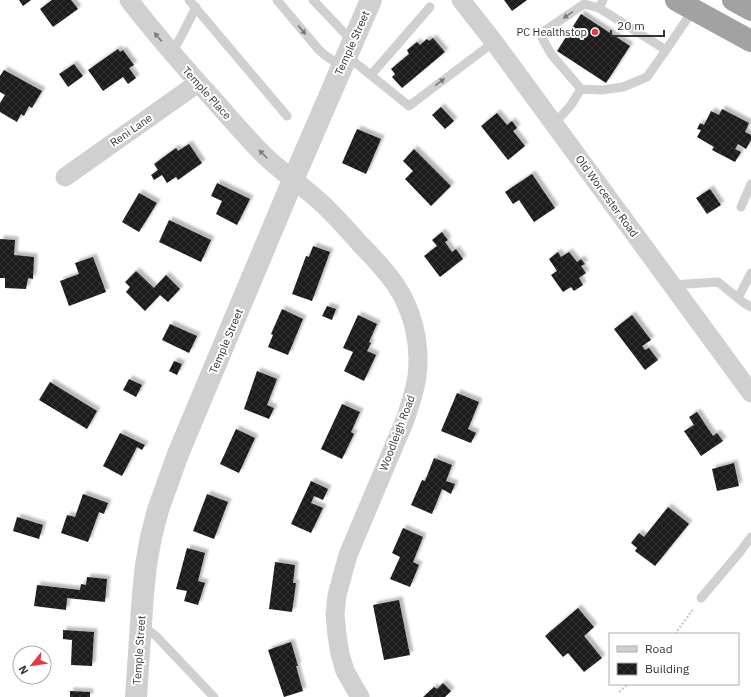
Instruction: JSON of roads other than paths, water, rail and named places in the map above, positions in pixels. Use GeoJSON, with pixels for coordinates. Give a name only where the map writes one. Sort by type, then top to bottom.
{"type":"FeatureCollection","features":[{"type":"Feature","properties":{"kind":"highway"},"geometry":{"type":"LineString","coordinates":[[734,0],[751,10]]}},
{"type":"Feature","properties":{"kind":"highway"},"geometry":{"type":"LineString","coordinates":[[685,5],[751,41]]}},
{"type":"Feature","properties":{"kind":"street","name":"Temple Place"},"geometry":{"type":"LineString","coordinates":[[129,0],[147,24],[198,83],[265,156],[293,180]]}},
{"type":"Feature","properties":{"kind":"street","name":"Temple Street"},"geometry":{"type":"LineString","coordinates":[[136,697],[142,594],[151,537],[163,496],[178,454],[293,180],[371,0]]}},
{"type":"Feature","properties":{"kind":"street","name":"Old Worcester Road"},"geometry":{"type":"LineString","coordinates":[[461,0],[494,42],[751,393]]}},
{"type":"Feature","properties":{"kind":"street","name":"Reni Lane"},"geometry":{"type":"LineString","coordinates":[[65,177],[198,83]]}},
{"type":"Feature","properties":{"kind":"street","name":"Woodleigh Road"},"geometry":{"type":"LineString","coordinates":[[293,180],[328,209],[383,268],[405,301],[413,321],[417,341],[417,377],[412,400],[348,555],[337,595],[336,621],[340,654],[345,671],[360,697]]}},
{"type":"Feature","properties":{"kind":"lane"},"geometry":{"type":"LineString","coordinates":[[189,0],[287,116]]}},
{"type":"Feature","properties":{"kind":"lane"},"geometry":{"type":"LineString","coordinates":[[277,0],[326,57],[335,62],[347,54]]}},
{"type":"Feature","properties":{"kind":"lane"},"geometry":{"type":"LineString","coordinates":[[314,0],[347,54],[409,106],[494,42]]}},
{"type":"Feature","properties":{"kind":"lane"},"geometry":{"type":"LineString","coordinates":[[666,50],[601,4],[584,4],[540,34],[551,54],[581,89],[602,90],[623,87],[647,77],[666,50],[685,5]]}},
{"type":"Feature","properties":{"kind":"lane"},"geometry":{"type":"LineString","coordinates":[[172,53],[196,7]]}},
{"type":"Feature","properties":{"kind":"lane"},"geometry":{"type":"LineString","coordinates":[[371,75],[430,7]]}},
{"type":"Feature","properties":{"kind":"lane"},"geometry":{"type":"LineString","coordinates":[[554,124],[571,105],[581,89]]}},
{"type":"Feature","properties":{"kind":"lane"},"geometry":{"type":"LineString","coordinates":[[741,207],[751,184]]}},
{"type":"Feature","properties":{"kind":"lane"},"geometry":{"type":"LineString","coordinates":[[738,298],[751,273]]}},
{"type":"Feature","properties":{"kind":"lane"},"geometry":{"type":"LineString","coordinates":[[671,285],[718,282],[751,307]]}},
{"type":"Feature","properties":{"kind":"lane"},"geometry":{"type":"LineString","coordinates":[[701,598],[751,537]]}},
{"type":"Feature","properties":{"kind":"lane"},"geometry":{"type":"LineString","coordinates":[[141,628],[148,630],[156,636],[214,697]]}},
{"type":"Feature","properties":{"kind":"place","name":"PC Healthstop"},"geometry":{"type":"Point","coordinates":[595,32]}}]}
